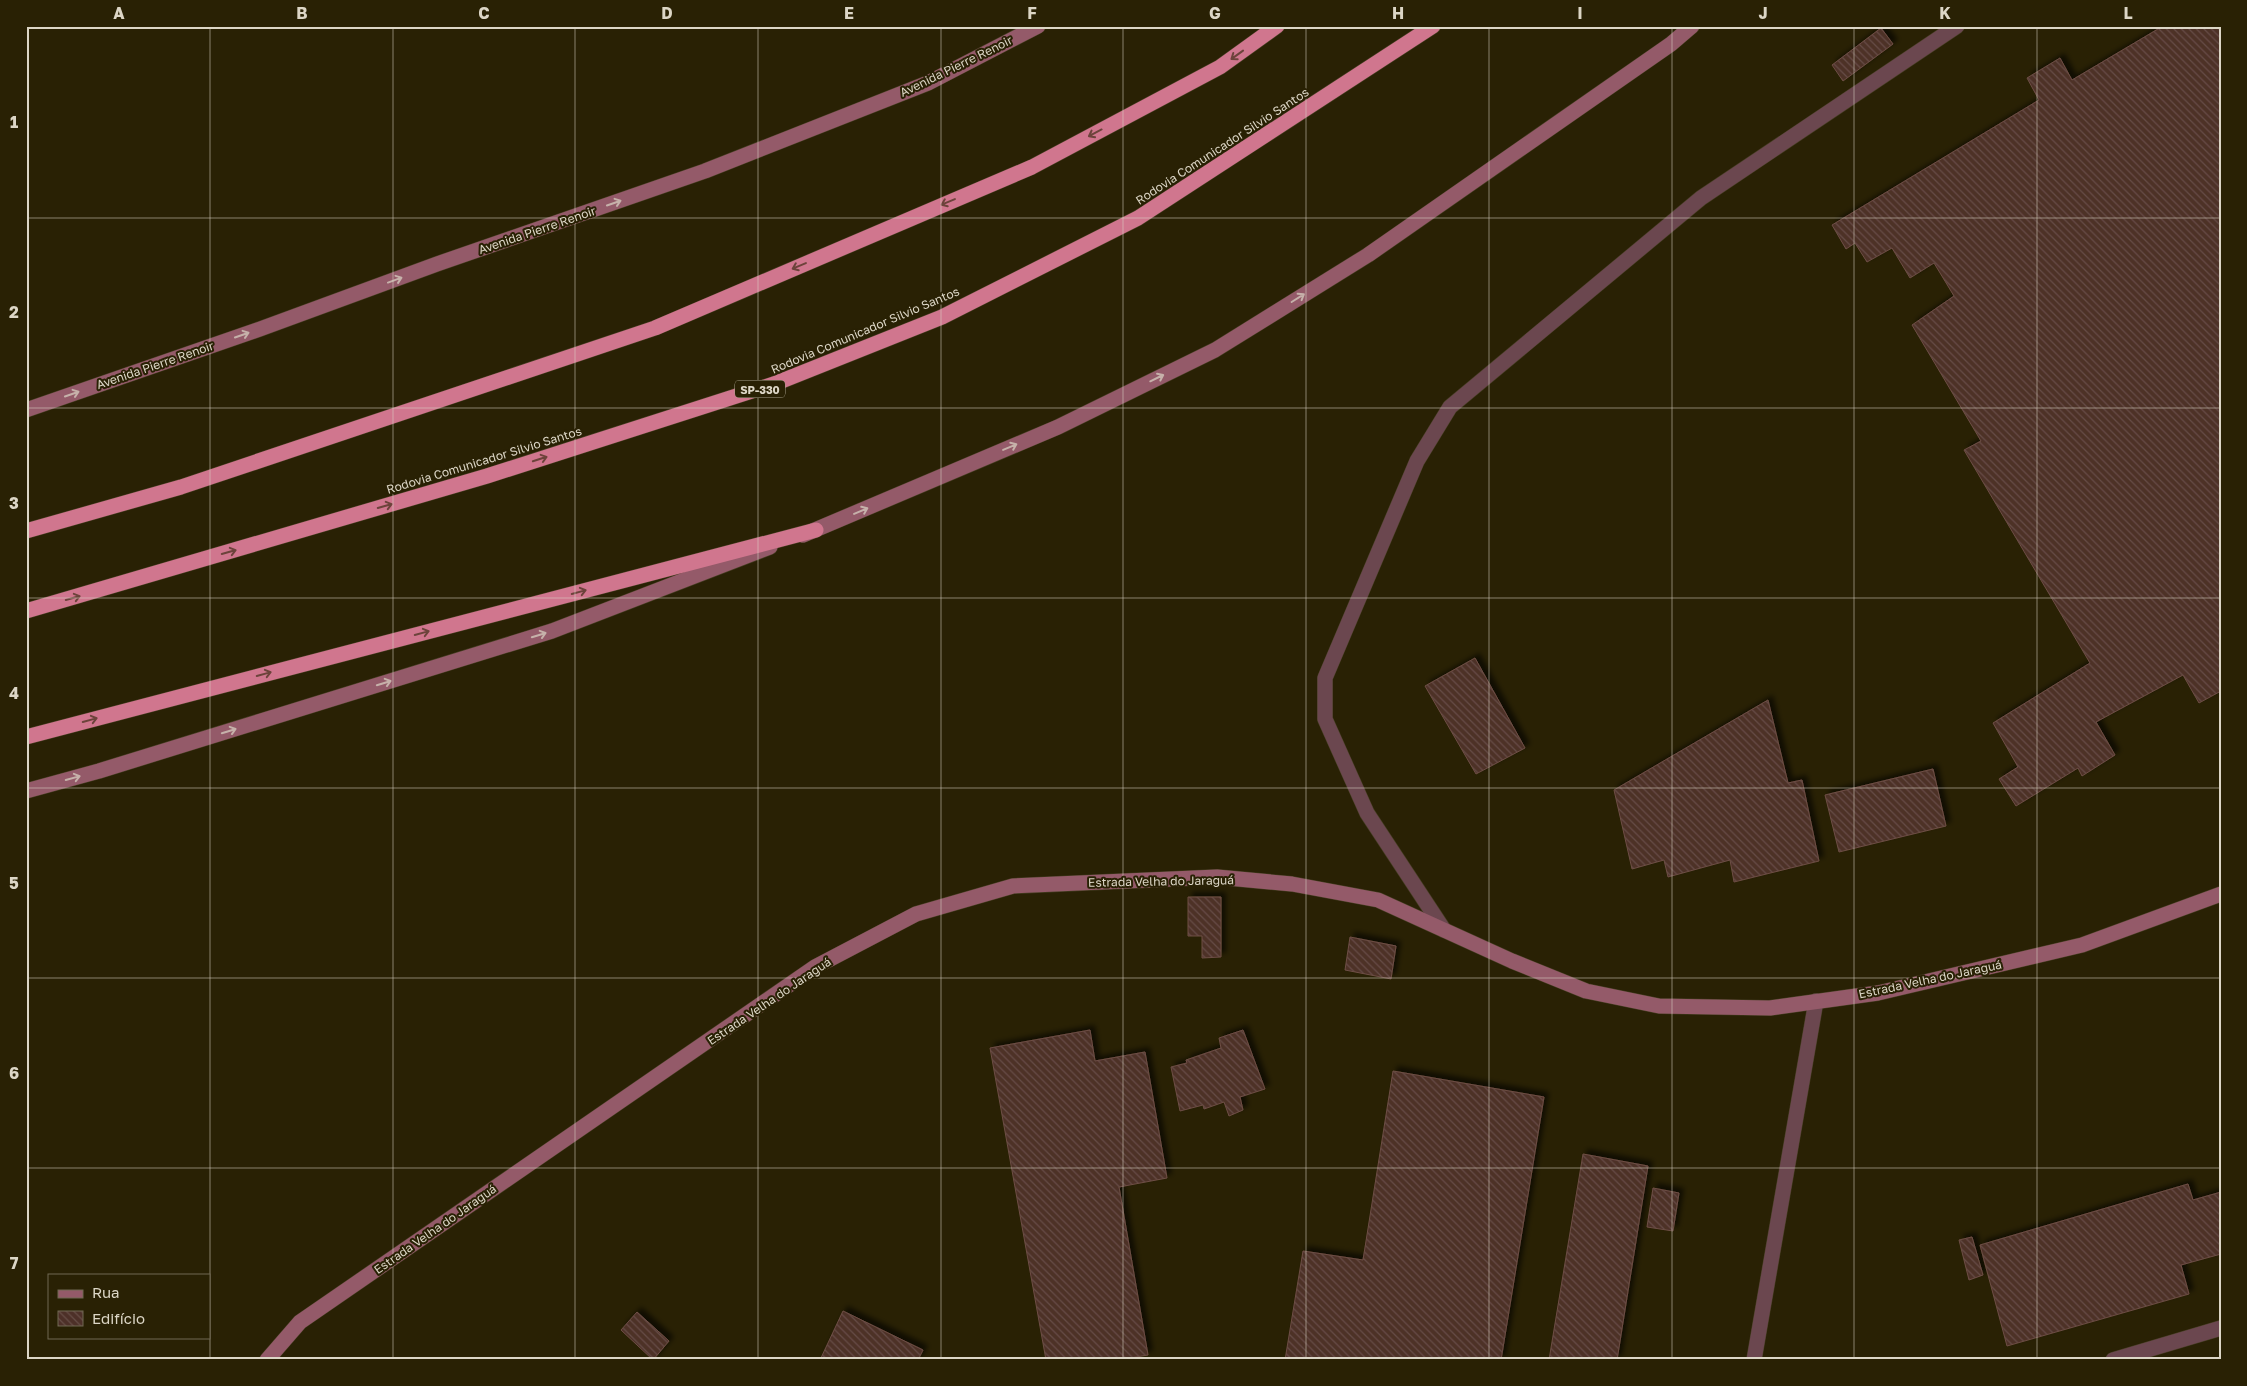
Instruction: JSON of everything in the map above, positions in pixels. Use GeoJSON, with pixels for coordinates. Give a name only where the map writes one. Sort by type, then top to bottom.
{"type":"FeatureCollection","features":[{"type":"Feature","properties":{"kind":"highway"},"geometry":{"type":"LineString","coordinates":[[26,531],[182,487],[655,328],[1032,166],[1220,67],[1277,26]]}},
{"type":"Feature","properties":{"kind":"highway","name":"Rodovia Comunicador Silvio Santos"},"geometry":{"type":"LineString","coordinates":[[26,611],[488,476],[774,384],[942,317],[1138,218],[1433,26]]}},
{"type":"Feature","properties":{"kind":"highway"},"geometry":{"type":"LineString","coordinates":[[26,737],[816,530]]}},
{"type":"Feature","properties":{"kind":"street","name":"Avenida Pierre Renoir"},"geometry":{"type":"LineString","coordinates":[[26,410],[260,330],[437,264],[705,171],[928,83],[1038,26]]}},
{"type":"Feature","properties":{"kind":"street"},"geometry":{"type":"LineString","coordinates":[[26,791],[118,766],[552,631],[816,530],[1058,426],[1215,350],[1368,255],[1662,50],[1692,26]]}},
{"type":"Feature","properties":{"kind":"street","name":"Estrada Velha do Jaraguá"},"geometry":{"type":"LineString","coordinates":[[267,1360],[300,1322],[815,967],[916,914],[1013,886],[1217,877],[1292,884],[1378,900],[1586,991],[1659,1006],[1770,1008],[1878,993],[2082,945],[2221,894]]}},
{"type":"Feature","properties":{"kind":"lane"},"geometry":{"type":"LineString","coordinates":[[1444,930],[1367,813],[1325,719],[1324,678],[1417,461],[1450,407],[1701,198],[1957,26]]}},
{"type":"Feature","properties":{"kind":"lane"},"geometry":{"type":"LineString","coordinates":[[1754,1360],[1816,1002]]}},
{"type":"Feature","properties":{"kind":"lane"},"geometry":{"type":"LineString","coordinates":[[2113,1360],[2221,1328]]}},
{"type":"Feature","properties":{"kind":"building"},"geometry":{"type":"Polygon","coordinates":[[[2163,26],[2221,26],[2221,691],[2199,703],[2183,675],[2096,722],[2115,755],[2082,776],[2078,768],[2016,806],[1999,779],[2018,767],[1993,723],[2090,663],[1964,450],[1981,441],[1912,325],[1954,296],[1934,263],[1910,278],[1892,248],[1867,262],[1855,243],[1846,249],[1832,225],[2039,100],[2027,78],[2060,58],[2072,80],[2163,26]]]}},
{"type":"Feature","properties":{"kind":"building"},"geometry":{"type":"Polygon","coordinates":[[[1881,28],[1893,44],[1843,81],[1832,65],[1881,28]]]}},
{"type":"Feature","properties":{"kind":"building"},"geometry":{"type":"Polygon","coordinates":[[[1475,658],[1525,748],[1476,774],[1425,686],[1475,658]]]}},
{"type":"Feature","properties":{"kind":"building"},"geometry":{"type":"Polygon","coordinates":[[[1768,700],[1788,783],[1802,780],[1819,861],[1734,882],[1730,860],[1668,877],[1664,860],[1632,869],[1614,790],[1768,700]]]}},
{"type":"Feature","properties":{"kind":"building"},"geometry":{"type":"Polygon","coordinates":[[[1933,769],[1946,826],[1839,852],[1825,795],[1933,769]]]}},
{"type":"Feature","properties":{"kind":"building"},"geometry":{"type":"Polygon","coordinates":[[[1188,897],[1221,897],[1221,957],[1202,958],[1202,936],[1188,936],[1188,897]]]}},
{"type":"Feature","properties":{"kind":"building"},"geometry":{"type":"Polygon","coordinates":[[[1350,937],[1396,946],[1391,979],[1345,970],[1350,937]]]}},
{"type":"Feature","properties":{"kind":"building"},"geometry":{"type":"Polygon","coordinates":[[[1090,1030],[1095,1061],[1145,1052],[1167,1178],[1119,1187],[1148,1355],[1118,1360],[1046,1360],[990,1048],[1090,1030]]]}},
{"type":"Feature","properties":{"kind":"building"},"geometry":{"type":"Polygon","coordinates":[[[1243,1030],[1265,1089],[1240,1097],[1243,1110],[1229,1116],[1224,1102],[1204,1109],[1203,1105],[1180,1111],[1171,1067],[1187,1063],[1186,1060],[1221,1048],[1219,1038],[1243,1030]]]}},
{"type":"Feature","properties":{"kind":"building"},"geometry":{"type":"Polygon","coordinates":[[[1393,1071],[1544,1097],[1501,1360],[1285,1360],[1303,1251],[1363,1260],[1393,1071]]]}},
{"type":"Feature","properties":{"kind":"building"},"geometry":{"type":"Polygon","coordinates":[[[1583,1154],[1648,1166],[1617,1360],[1549,1360],[1583,1154]]]}},
{"type":"Feature","properties":{"kind":"building"},"geometry":{"type":"Polygon","coordinates":[[[2188,1184],[2193,1200],[2221,1192],[2221,1254],[2181,1265],[2189,1294],[2007,1346],[1980,1245],[2188,1184]]]}},
{"type":"Feature","properties":{"kind":"building"},"geometry":{"type":"Polygon","coordinates":[[[1653,1188],[1679,1193],[1673,1231],[1647,1227],[1653,1188]]]}},
{"type":"Feature","properties":{"kind":"building"},"geometry":{"type":"Polygon","coordinates":[[[1972,1237],[1983,1275],[1969,1280],[1959,1240],[1972,1237]]]}},
{"type":"Feature","properties":{"kind":"building"},"geometry":{"type":"Polygon","coordinates":[[[843,1311],[923,1350],[918,1360],[820,1360],[843,1311]]]}},
{"type":"Feature","properties":{"kind":"building"},"geometry":{"type":"Polygon","coordinates":[[[637,1312],[669,1341],[653,1360],[621,1330],[637,1312]]]}}]}
